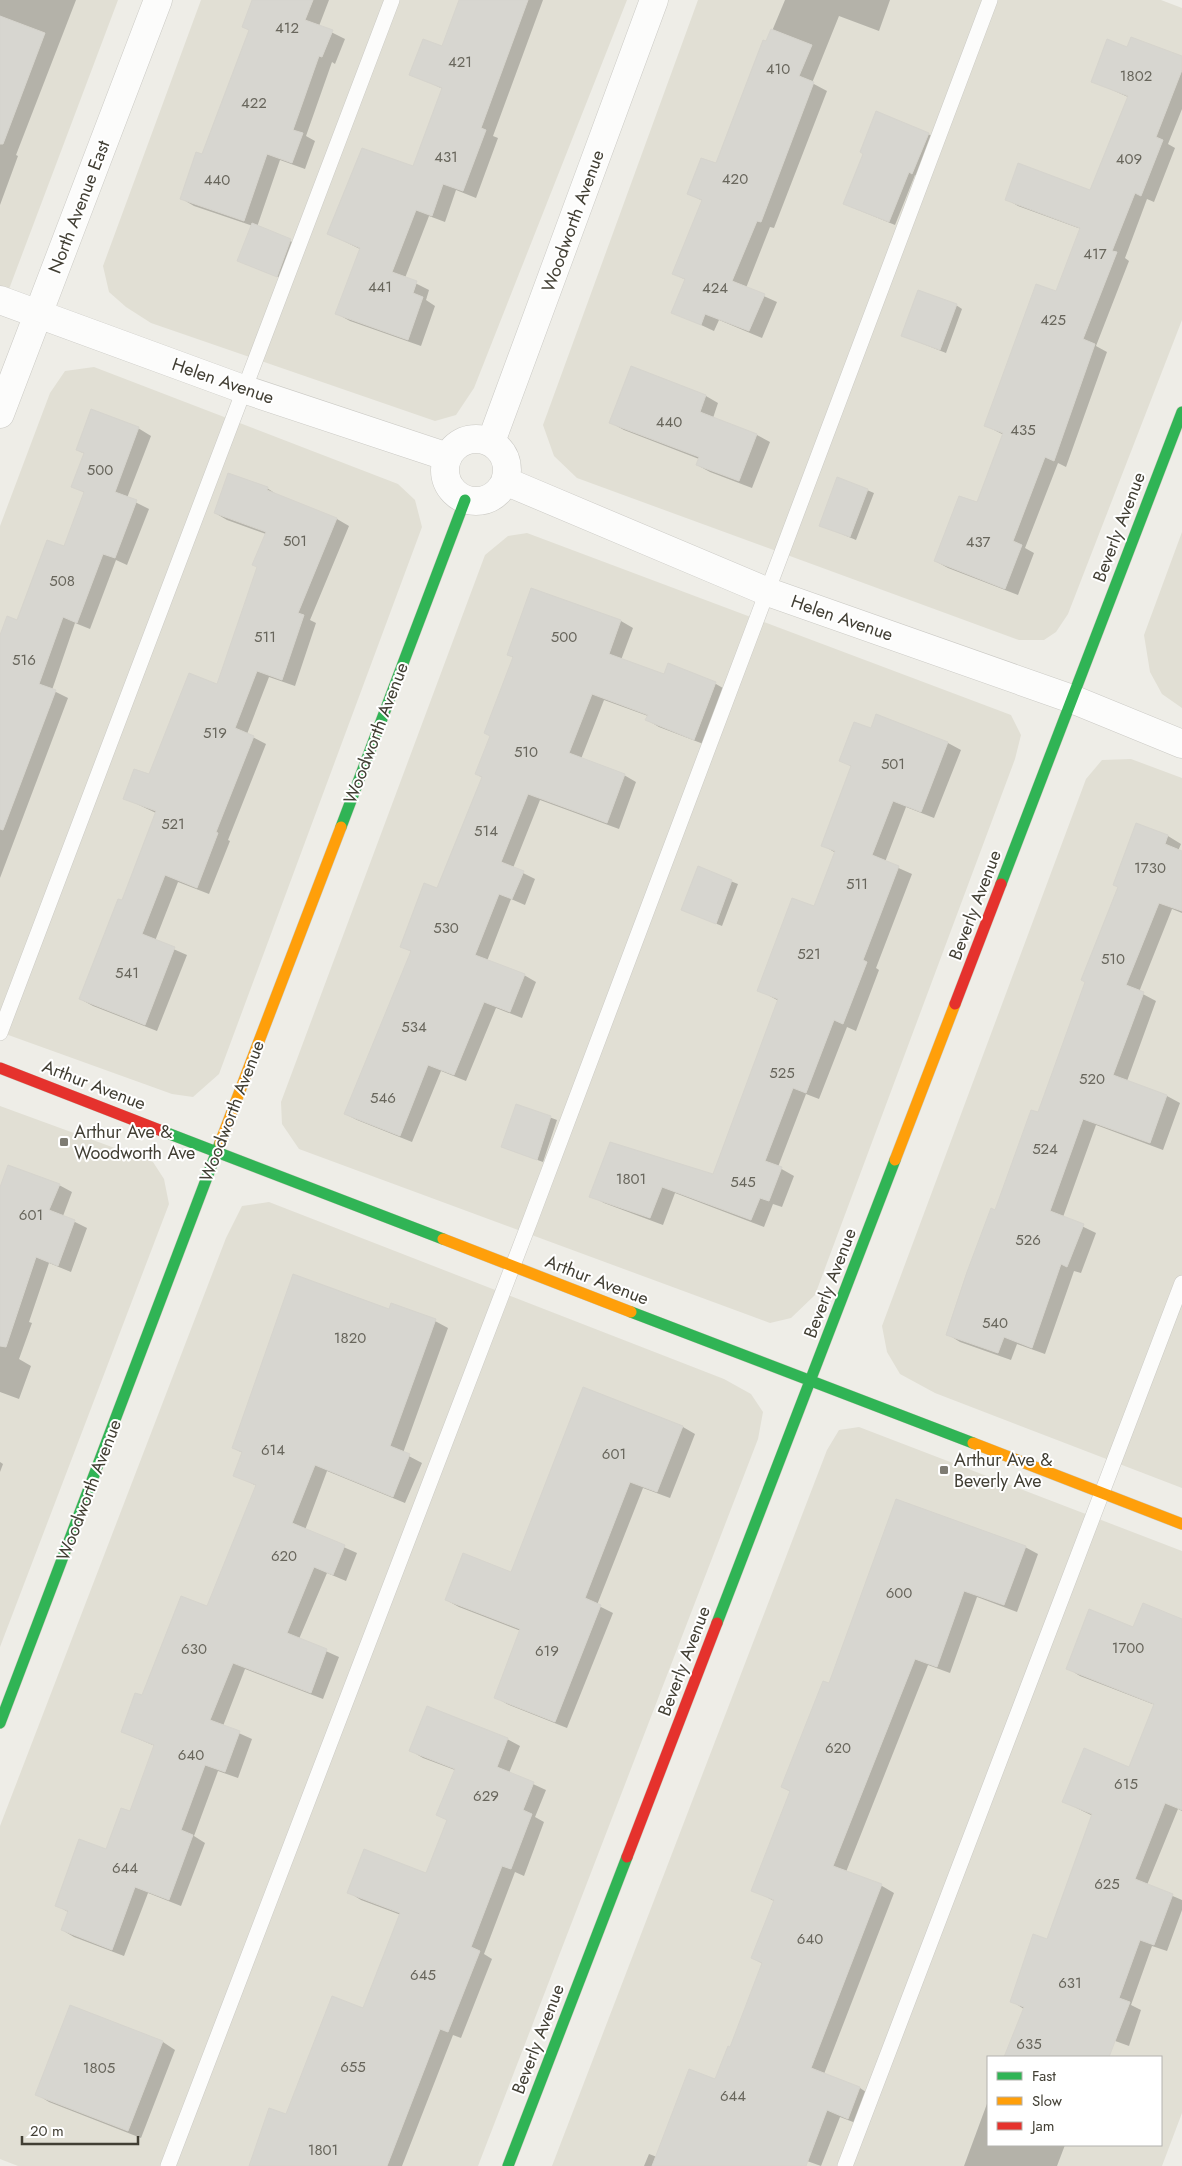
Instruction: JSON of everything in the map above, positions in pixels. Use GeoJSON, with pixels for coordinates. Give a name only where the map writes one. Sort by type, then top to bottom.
{"type":"FeatureCollection","features":[{"type":"Feature","properties":{"kind":"street","name":"North Avenue East"},"geometry":{"type":"LineString","coordinates":[[0,414],[158,0]]}},
{"type":"Feature","properties":{"kind":"street","name":"Woodworth Avenue"},"geometry":{"type":"LineString","coordinates":[[491,442],[654,0]]}},
{"type":"Feature","properties":{"kind":"street","name":"Helen Avenue"},"geometry":{"type":"LineString","coordinates":[[0,300],[243,389],[448,457]]}},
{"type":"Feature","properties":{"kind":"street","name":"Beverly Avenue"},"geometry":{"type":"LineString","coordinates":[[508,2166],[1182,412]]}},
{"type":"Feature","properties":{"kind":"street"},"geometry":{"type":"LineString","coordinates":[[481,439],[491,442],[505,456],[507,467],[503,487],[496,495],[486,500],[476,502],[465,500],[449,487],[445,477],[444,467],[448,457],[453,448],[461,442],[481,439]]}},
{"type":"Feature","properties":{"kind":"street","name":"Helen Avenue"},"geometry":{"type":"LineString","coordinates":[[505,481],[768,592],[1072,699],[1182,744]]}},
{"type":"Feature","properties":{"kind":"street","name":"Woodworth Avenue"},"geometry":{"type":"LineString","coordinates":[[0,1722],[465,500]]}},
{"type":"Feature","properties":{"kind":"street","name":"Arthur Avenue"},"geometry":{"type":"LineString","coordinates":[[0,1068],[1182,1524]]}},
{"type":"Feature","properties":{"kind":"lane"},"geometry":{"type":"LineString","coordinates":[[0,1034],[392,0]]}},
{"type":"Feature","properties":{"kind":"lane"},"geometry":{"type":"LineString","coordinates":[[168,2166],[513,1266],[990,0]]}},
{"type":"Feature","properties":{"kind":"lane"},"geometry":{"type":"LineString","coordinates":[[846,2166],[1182,1283]]}},
{"type":"Feature","properties":{"kind":"shaded area"},"geometry":{"type":"Polygon","coordinates":[[[0,0],[118,0],[0,313],[0,0]]]}},
{"type":"Feature","properties":{"kind":"shaded area"},"geometry":{"type":"Polygon","coordinates":[[[201,0],[627,0],[474,388],[456,415],[435,421],[151,323],[126,307],[109,292],[103,266],[201,0]]]}},
{"type":"Feature","properties":{"kind":"shaded area"},"geometry":{"type":"Polygon","coordinates":[[[698,0],[1161,0],[1182,8],[1182,320],[1068,614],[1056,632],[1044,640],[1019,640],[577,478],[554,456],[543,425],[698,0]]]}},
{"type":"Feature","properties":{"kind":"shaded area"},"geometry":{"type":"Polygon","coordinates":[[[94,367],[398,484],[415,500],[422,527],[219,1074],[193,1097],[172,1094],[0,1032],[0,526],[50,393],[65,371],[94,367]]]}},
{"type":"Feature","properties":{"kind":"shaded area"},"geometry":{"type":"Polygon","coordinates":[[[1182,532],[1182,708],[1162,694],[1150,672],[1144,635],[1182,532]]]}},
{"type":"Feature","properties":{"kind":"shaded area"},"geometry":{"type":"Polygon","coordinates":[[[527,533],[1011,715],[1021,735],[1015,759],[815,1295],[791,1318],[770,1323],[299,1149],[282,1124],[281,1102],[485,555],[508,536],[527,533]]]}},
{"type":"Feature","properties":{"kind":"shaded area"},"geometry":{"type":"Polygon","coordinates":[[[1131,759],[1182,778],[1182,1488],[935,1393],[900,1374],[887,1352],[882,1326],[1086,779],[1102,760],[1131,759]]]}},
{"type":"Feature","properties":{"kind":"shaded area"},"geometry":{"type":"Polygon","coordinates":[[[0,1106],[153,1162],[164,1179],[169,1204],[0,1647],[0,1106]]]}},
{"type":"Feature","properties":{"kind":"shaded area"},"geometry":{"type":"Polygon","coordinates":[[[269,1202],[724,1379],[751,1394],[763,1412],[758,1439],[478,2166],[18,2166],[0,2159],[0,1826],[226,1238],[242,1206],[269,1202]]]}},
{"type":"Feature","properties":{"kind":"shaded area"},"geometry":{"type":"Polygon","coordinates":[[[859,1427],[1182,1551],[1182,2113],[1162,2166],[552,2166],[827,1450],[839,1430],[859,1427]]]}},
{"type":"Feature","properties":{"kind":"building"},"geometry":{"type":"Polygon","coordinates":[[[252,0],[313,0],[305,20],[333,30],[322,57],[319,56],[293,130],[303,133],[292,163],[267,154],[244,221],[180,199],[196,152],[202,154],[249,30],[242,27],[252,0]]]}},
{"type":"Feature","properties":{"kind":"building"},"geometry":{"type":"Polygon","coordinates":[[[459,0],[528,0],[481,128],[486,130],[463,191],[443,184],[432,216],[416,210],[392,272],[417,281],[413,293],[423,297],[408,340],[335,314],[360,248],[327,234],[362,148],[413,166],[442,88],[409,75],[423,39],[442,46],[459,0]]]}},
{"type":"Feature","properties":{"kind":"building"},"geometry":{"type":"Polygon","coordinates":[[[0,16],[45,33],[3,144],[0,144],[0,16]]]}},
{"type":"Feature","properties":{"kind":"building"},"geometry":{"type":"Polygon","coordinates":[[[771,29],[812,45],[799,76],[814,82],[761,222],[757,221],[732,281],[765,294],[749,331],[705,314],[701,325],[671,313],[685,279],[672,274],[702,200],[687,194],[701,158],[716,163],[763,40],[766,41],[771,29]]]}},
{"type":"Feature","properties":{"kind":"building"},"geometry":{"type":"Polygon","coordinates":[[[1131,37],[1182,56],[1182,70],[1156,137],[1163,140],[1141,196],[1135,193],[1112,251],[1117,252],[1083,339],[1095,344],[1054,461],[1045,457],[1013,541],[1022,545],[1005,589],[934,561],[959,496],[977,502],[1003,433],[984,426],[1036,284],[1056,291],[1080,228],[1005,200],[1018,163],[1090,190],[1128,96],[1091,82],[1107,39],[1127,47],[1131,37]]]}},
{"type":"Feature","properties":{"kind":"building"},"geometry":{"type":"Polygon","coordinates":[[[876,111],[929,133],[912,174],[909,172],[889,222],[843,204],[863,154],[860,152],[876,111]]]}},
{"type":"Feature","properties":{"kind":"building"},"geometry":{"type":"Polygon","coordinates":[[[252,223],[291,239],[277,277],[237,261],[252,223]]]}},
{"type":"Feature","properties":{"kind":"building"},"geometry":{"type":"Polygon","coordinates":[[[918,290],[957,304],[940,350],[901,336],[918,290]]]}},
{"type":"Feature","properties":{"kind":"building"},"geometry":{"type":"Polygon","coordinates":[[[631,366],[706,395],[700,412],[757,434],[739,481],[696,465],[699,457],[609,423],[631,366]]]}},
{"type":"Feature","properties":{"kind":"building"},"geometry":{"type":"Polygon","coordinates":[[[91,409],[139,427],[115,492],[137,500],[115,558],[103,554],[77,623],[63,617],[39,684],[56,690],[3,830],[0,829],[0,635],[7,616],[17,620],[47,540],[64,546],[84,492],[71,487],[84,453],[76,450],[91,409]]]}},
{"type":"Feature","properties":{"kind":"building"},"geometry":{"type":"Polygon","coordinates":[[[228,473],[268,487],[267,490],[337,518],[298,613],[304,615],[282,680],[257,671],[235,728],[254,736],[216,832],[218,833],[197,888],[165,875],[142,934],[175,947],[145,1025],[79,999],[118,899],[122,900],[156,811],[123,799],[134,769],[149,774],[189,673],[217,684],[257,567],[252,565],[266,532],[214,513],[228,473]]]}},
{"type":"Feature","properties":{"kind":"building"},"geometry":{"type":"Polygon","coordinates":[[[837,477],[868,489],[850,537],[819,526],[837,477]]]}},
{"type":"Feature","properties":{"kind":"building"},"geometry":{"type":"Polygon","coordinates":[[[531,588],[621,620],[609,654],[664,674],[668,663],[716,682],[694,740],[645,720],[648,715],[592,694],[569,753],[625,774],[607,823],[528,794],[501,862],[524,871],[512,899],[499,894],[475,955],[525,974],[510,1012],[484,1002],[454,1075],[428,1065],[400,1136],[344,1114],[411,951],[400,947],[424,883],[437,888],[482,777],[475,774],[490,736],[484,733],[513,657],[507,655],[531,588]]]}},
{"type":"Feature","properties":{"kind":"building"},"geometry":{"type":"Polygon","coordinates":[[[876,714],[948,742],[921,812],[893,801],[872,855],[899,866],[863,960],[867,962],[843,1024],[834,1020],[806,1093],[793,1088],[765,1161],[782,1167],[769,1201],[760,1198],[751,1220],[662,1187],[650,1218],[589,1197],[610,1142],[713,1174],[778,999],[757,991],[792,898],[814,906],[835,851],[821,846],[851,766],[839,761],[854,722],[871,728],[876,714]]]}},
{"type":"Feature","properties":{"kind":"building"},"geometry":{"type":"Polygon","coordinates":[[[1136,823],[1168,835],[1165,844],[1182,851],[1182,911],[1159,903],[1126,985],[1144,992],[1113,1075],[1167,1095],[1150,1143],[1083,1119],[1050,1211],[1084,1224],[1067,1267],[1061,1264],[1032,1348],[1004,1337],[998,1353],[946,1335],[991,1208],[995,1210],[1031,1110],[1038,1112],[1085,982],[1081,980],[1118,887],[1113,885],[1136,823]]]}},
{"type":"Feature","properties":{"kind":"building"},"geometry":{"type":"Polygon","coordinates":[[[698,866],[732,880],[716,924],[681,910],[698,866]]]}},
{"type":"Feature","properties":{"kind":"building"},"geometry":{"type":"Polygon","coordinates":[[[516,1104],[551,1116],[537,1160],[501,1147],[516,1104]]]}},
{"type":"Feature","properties":{"kind":"building"},"geometry":{"type":"Polygon","coordinates":[[[8,1165],[60,1184],[49,1210],[75,1220],[58,1266],[36,1257],[6,1347],[0,1346],[0,1187],[8,1165]]]}},
{"type":"Feature","properties":{"kind":"building"},"geometry":{"type":"Polygon","coordinates":[[[293,1274],[389,1309],[391,1303],[436,1319],[390,1446],[410,1454],[393,1497],[315,1465],[292,1523],[345,1545],[333,1575],[314,1567],[287,1633],[327,1649],[311,1693],[233,1663],[210,1720],[240,1731],[225,1772],[205,1765],[181,1830],[193,1835],[169,1900],[135,1887],[112,1950],[61,1930],[68,1911],[55,1906],[79,1839],[106,1849],[121,1808],[130,1811],[154,1745],[121,1732],[135,1693],[142,1695],[181,1596],[207,1606],[256,1485],[233,1476],[242,1452],[232,1448],[293,1274]]]}},
{"type":"Feature","properties":{"kind":"building"},"geometry":{"type":"Polygon","coordinates":[[[583,1387],[683,1426],[657,1492],[630,1482],[585,1598],[601,1605],[555,1722],[494,1698],[520,1629],[445,1600],[463,1553],[511,1572],[583,1387]]]}},
{"type":"Feature","properties":{"kind":"building"},"geometry":{"type":"Polygon","coordinates":[[[896,1499],[1026,1546],[1004,1605],[964,1591],[937,1667],[915,1659],[833,1866],[882,1884],[811,2068],[860,2087],[848,2119],[827,2110],[806,2166],[652,2166],[689,2069],[715,2079],[728,2046],[730,2047],[762,1963],[751,1958],[774,1900],[751,1891],[790,1791],[781,1787],[823,1681],[829,1683],[896,1499]]]}},
{"type":"Feature","properties":{"kind":"building"},"geometry":{"type":"Polygon","coordinates":[[[1143,1603],[1182,1619],[1182,1810],[1165,1803],[1135,1879],[1173,1894],[1154,1945],[1140,1940],[1119,1998],[1130,2002],[1109,2056],[1004,2056],[1024,2007],[1010,2002],[1033,1934],[1047,1939],[1092,1814],[1062,1802],[1084,1748],[1129,1767],[1154,1704],[1066,1669],[1089,1609],[1133,1627],[1143,1603]]]}},
{"type":"Feature","properties":{"kind":"building"},"geometry":{"type":"Polygon","coordinates":[[[427,1706],[508,1738],[497,1767],[534,1782],[523,1810],[532,1814],[511,1869],[502,1866],[471,1947],[480,1951],[448,2032],[440,2029],[387,2166],[249,2166],[269,2108],[286,2114],[332,1996],[363,2008],[400,1913],[347,1893],[364,1849],[426,1873],[447,1820],[436,1815],[455,1769],[409,1751],[427,1706]]]}},
{"type":"Feature","properties":{"kind":"building"},"geometry":{"type":"Polygon","coordinates":[[[70,2005],[163,2041],[128,2131],[35,2095],[70,2005]]]}},
{"type":"Feature","properties":{"kind":"traffic: fast"},"geometry":{"type":"LineString","coordinates":[[1001,884],[1182,412]]}},
{"type":"Feature","properties":{"kind":"traffic: fast"},"geometry":{"type":"LineString","coordinates":[[341,827],[465,500]]}},
{"type":"Feature","properties":{"kind":"traffic: fast"},"geometry":{"type":"LineString","coordinates":[[162,1131],[443,1239]]}},
{"type":"Feature","properties":{"kind":"traffic: fast"},"geometry":{"type":"LineString","coordinates":[[0,1723],[220,1143]]}},
{"type":"Feature","properties":{"kind":"traffic: fast"},"geometry":{"type":"LineString","coordinates":[[717,1623],[895,1160]]}},
{"type":"Feature","properties":{"kind":"traffic: fast"},"geometry":{"type":"LineString","coordinates":[[631,1312],[973,1443]]}},
{"type":"Feature","properties":{"kind":"traffic: fast"},"geometry":{"type":"LineString","coordinates":[[508,2166],[627,1857]]}},
{"type":"Feature","properties":{"kind":"traffic: slow"},"geometry":{"type":"LineString","coordinates":[[220,1143],[341,827]]}},
{"type":"Feature","properties":{"kind":"traffic: slow"},"geometry":{"type":"LineString","coordinates":[[895,1160],[955,1004]]}},
{"type":"Feature","properties":{"kind":"traffic: slow"},"geometry":{"type":"LineString","coordinates":[[443,1239],[631,1312]]}},
{"type":"Feature","properties":{"kind":"traffic: slow"},"geometry":{"type":"LineString","coordinates":[[973,1443],[1182,1524]]}},
{"type":"Feature","properties":{"kind":"traffic: jam"},"geometry":{"type":"LineString","coordinates":[[955,1004],[1001,884]]}},
{"type":"Feature","properties":{"kind":"traffic: jam"},"geometry":{"type":"LineString","coordinates":[[0,1068],[162,1131]]}},
{"type":"Feature","properties":{"kind":"traffic: jam"},"geometry":{"type":"LineString","coordinates":[[627,1857],[717,1623]]}},
{"type":"Feature","properties":{"kind":"place","name":"Arthur Ave & Woodworth Ave"},"geometry":{"type":"Point","coordinates":[64,1142]}},
{"type":"Feature","properties":{"kind":"place","name":"Arthur Ave & Beverly Ave"},"geometry":{"type":"Point","coordinates":[944,1470]}}]}
